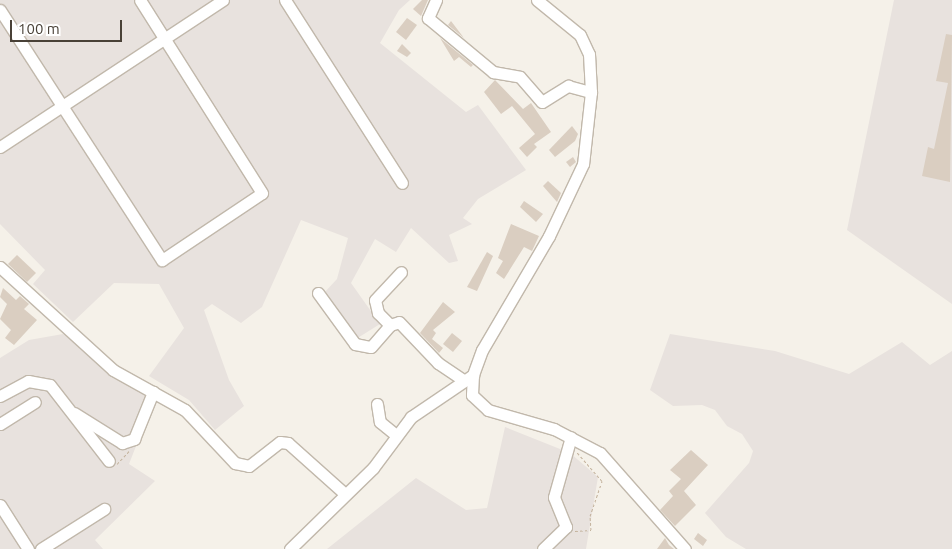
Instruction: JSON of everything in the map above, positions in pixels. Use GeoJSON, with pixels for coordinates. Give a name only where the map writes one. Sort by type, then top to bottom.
{"type":"FeatureCollection","features":[{"type":"Feature","properties":{"kind":"street"},"geometry":{"type":"LineString","coordinates":[[0,10],[162,260],[262,193],[140,0]]}},
{"type":"Feature","properties":{"kind":"street"},"geometry":{"type":"LineString","coordinates":[[0,147],[224,0]]}},
{"type":"Feature","properties":{"kind":"street"},"geometry":{"type":"LineString","coordinates":[[285,0],[402,183]]}},
{"type":"Feature","properties":{"kind":"street"},"geometry":{"type":"LineString","coordinates":[[436,0],[428,18],[493,72],[520,77],[542,102],[568,86],[591,92]]}},
{"type":"Feature","properties":{"kind":"street"},"geometry":{"type":"LineString","coordinates":[[290,549],[344,493],[373,468],[396,435],[427,403],[468,378],[579,176],[591,92],[586,44],[551,4],[536,0]]}},
{"type":"Feature","properties":{"kind":"street"},"geometry":{"type":"LineString","coordinates":[[0,266],[106,364],[185,410],[221,453],[236,464],[249,466],[280,442],[288,442],[344,493]]}},
{"type":"Feature","properties":{"kind":"street"},"geometry":{"type":"LineString","coordinates":[[390,325],[378,313],[375,300],[401,272]]}},
{"type":"Feature","properties":{"kind":"street"},"geometry":{"type":"LineString","coordinates":[[318,292],[355,344],[371,347],[390,325],[401,323],[438,362],[468,378],[472,395],[482,407],[572,438],[610,461],[685,549]]}},
{"type":"Feature","properties":{"kind":"street"},"geometry":{"type":"LineString","coordinates":[[0,396],[18,384],[39,381],[60,394],[106,459]]}},
{"type":"Feature","properties":{"kind":"street"},"geometry":{"type":"LineString","coordinates":[[72,412],[122,443],[134,439],[153,392]]}},
{"type":"Feature","properties":{"kind":"street"},"geometry":{"type":"LineString","coordinates":[[0,424],[35,402]]}},
{"type":"Feature","properties":{"kind":"street"},"geometry":{"type":"LineString","coordinates":[[377,404],[380,422],[396,435]]}},
{"type":"Feature","properties":{"kind":"street"},"geometry":{"type":"LineString","coordinates":[[544,549],[564,532],[565,523],[554,497],[572,438]]}},
{"type":"Feature","properties":{"kind":"street"},"geometry":{"type":"LineString","coordinates":[[0,505],[28,549]]}},
{"type":"Feature","properties":{"kind":"street"},"geometry":{"type":"LineString","coordinates":[[41,549],[104,509]]}},
{"type":"Feature","properties":{"kind":"path"},"geometry":{"type":"LineString","coordinates":[[564,532],[591,530],[590,516],[602,484],[574,448],[572,438]]}},
{"type":"Feature","properties":{"kind":"path"},"geometry":{"type":"LineString","coordinates":[[106,459],[122,463],[134,439]]}},
{"type":"Feature","properties":{"kind":"shaded area"},"geometry":{"type":"Polygon","coordinates":[[[0,0],[410,0],[399,10],[380,43],[466,112],[478,105],[526,170],[478,199],[463,218],[472,224],[449,235],[458,261],[449,263],[411,228],[396,252],[375,239],[351,283],[380,324],[356,339],[324,293],[337,279],[348,238],[301,220],[262,307],[241,323],[212,304],[204,310],[229,380],[244,406],[215,430],[189,400],[149,376],[184,328],[159,284],[114,283],[73,322],[33,284],[45,270],[0,224],[0,0]]]}},
{"type":"Feature","properties":{"kind":"shaded area"},"geometry":{"type":"Polygon","coordinates":[[[894,0],[952,0],[952,304],[847,230],[894,0]]]}},
{"type":"Feature","properties":{"kind":"shaded area"},"geometry":{"type":"Polygon","coordinates":[[[63,334],[116,375],[156,395],[129,464],[155,481],[95,540],[103,549],[0,549],[0,358],[29,340],[63,334]]]}},
{"type":"Feature","properties":{"kind":"shaded area"},"geometry":{"type":"Polygon","coordinates":[[[670,334],[775,351],[849,374],[902,342],[930,365],[952,351],[952,549],[746,549],[726,537],[705,513],[749,463],[753,451],[742,434],[727,426],[715,410],[702,405],[673,406],[650,390],[670,334]]]}},
{"type":"Feature","properties":{"kind":"shaded area"},"geometry":{"type":"Polygon","coordinates":[[[505,427],[570,453],[598,477],[586,549],[327,549],[416,478],[466,510],[487,508],[505,427]]]}},
{"type":"Feature","properties":{"kind":"building"},"geometry":{"type":"Polygon","coordinates":[[[422,0],[428,0],[421,16],[413,9],[422,0]]]}},
{"type":"Feature","properties":{"kind":"building"},"geometry":{"type":"Polygon","coordinates":[[[407,18],[417,25],[406,40],[396,32],[407,18]]]}},
{"type":"Feature","properties":{"kind":"building"},"geometry":{"type":"Polygon","coordinates":[[[451,21],[464,38],[448,25],[451,21]]]}},
{"type":"Feature","properties":{"kind":"building"},"geometry":{"type":"Polygon","coordinates":[[[946,34],[952,35],[950,182],[922,176],[928,147],[934,149],[948,83],[936,81],[946,34]]]}},
{"type":"Feature","properties":{"kind":"building"},"geometry":{"type":"Polygon","coordinates":[[[440,38],[473,65],[471,67],[459,57],[454,61],[440,38]]]}},
{"type":"Feature","properties":{"kind":"building"},"geometry":{"type":"Polygon","coordinates":[[[402,44],[411,53],[407,57],[397,51],[402,44]]]}},
{"type":"Feature","properties":{"kind":"building"},"geometry":{"type":"Polygon","coordinates":[[[495,80],[523,109],[531,103],[551,132],[534,144],[537,147],[527,157],[519,148],[535,134],[512,106],[501,114],[484,92],[495,80]]]}},
{"type":"Feature","properties":{"kind":"building"},"geometry":{"type":"Polygon","coordinates":[[[572,126],[578,134],[575,141],[555,157],[549,150],[572,126]]]}},
{"type":"Feature","properties":{"kind":"building"},"geometry":{"type":"Polygon","coordinates":[[[573,157],[576,162],[570,167],[566,162],[573,157]]]}},
{"type":"Feature","properties":{"kind":"building"},"geometry":{"type":"Polygon","coordinates":[[[548,181],[561,193],[557,202],[543,186],[548,181]]]}},
{"type":"Feature","properties":{"kind":"building"},"geometry":{"type":"Polygon","coordinates":[[[524,201],[543,214],[536,222],[520,207],[524,201]]]}},
{"type":"Feature","properties":{"kind":"building"},"geometry":{"type":"Polygon","coordinates":[[[511,224],[539,236],[532,251],[524,247],[504,279],[496,273],[503,261],[498,258],[511,224]]]}},
{"type":"Feature","properties":{"kind":"building"},"geometry":{"type":"Polygon","coordinates":[[[487,252],[493,256],[477,291],[467,287],[487,252]]]}},
{"type":"Feature","properties":{"kind":"building"},"geometry":{"type":"Polygon","coordinates":[[[17,255],[36,273],[27,282],[8,264],[17,255]]]}},
{"type":"Feature","properties":{"kind":"building"},"geometry":{"type":"Polygon","coordinates":[[[3,288],[16,300],[20,296],[29,304],[24,309],[37,320],[14,345],[5,338],[11,330],[0,319],[7,304],[0,297],[3,288]]]}},
{"type":"Feature","properties":{"kind":"building"},"geometry":{"type":"Polygon","coordinates":[[[443,302],[455,312],[433,330],[436,333],[432,339],[443,348],[439,353],[420,333],[443,302]]]}},
{"type":"Feature","properties":{"kind":"building"},"geometry":{"type":"Polygon","coordinates":[[[452,333],[462,341],[453,352],[443,344],[452,333]]]}},
{"type":"Feature","properties":{"kind":"building"},"geometry":{"type":"Polygon","coordinates":[[[691,450],[708,465],[684,491],[696,505],[675,526],[660,510],[673,496],[669,491],[681,479],[670,470],[691,450]]]}},
{"type":"Feature","properties":{"kind":"building"},"geometry":{"type":"Polygon","coordinates":[[[698,533],[707,540],[703,546],[694,539],[698,533]]]}},
{"type":"Feature","properties":{"kind":"building"},"geometry":{"type":"Polygon","coordinates":[[[665,538],[669,545],[674,549],[657,549],[665,538]]]}}]}
